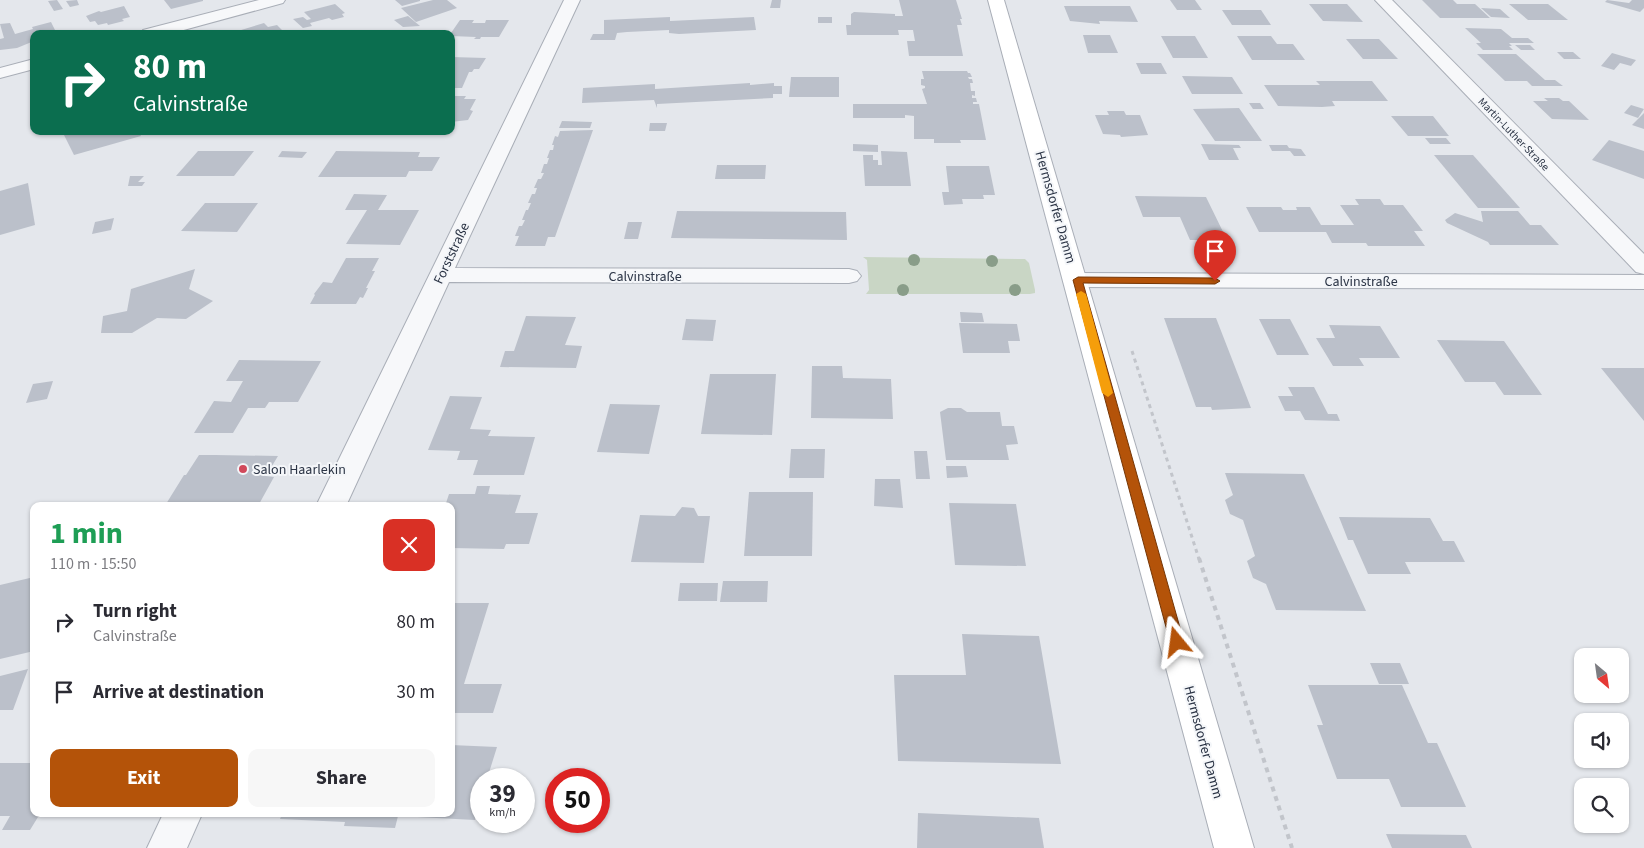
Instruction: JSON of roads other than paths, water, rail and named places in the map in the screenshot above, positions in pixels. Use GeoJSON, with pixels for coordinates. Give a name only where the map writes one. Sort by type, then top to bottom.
{"type":"FeatureCollection","features":[{"type":"Feature","properties":{"kind":"main road","name":"Hermsdorfer Damm"},"geometry":{"type":"LineString","coordinates":[[996,0],[1078,280],[1156,570],[1234,848]]}},
{"type":"Feature","properties":{"kind":"street"},"geometry":{"type":"LineString","coordinates":[[165,30],[277,0]]}},
{"type":"Feature","properties":{"kind":"street","name":"Forststraße"},"geometry":{"type":"LineString","coordinates":[[332,502],[572,0]]}},
{"type":"Feature","properties":{"kind":"street","name":"Martin-Luther-Straße"},"geometry":{"type":"LineString","coordinates":[[1383,0],[1644,268]]}},
{"type":"Feature","properties":{"kind":"street"},"geometry":{"type":"LineString","coordinates":[[0,73],[30,65]]}},
{"type":"Feature","properties":{"kind":"street","name":"Calvinstraße"},"geometry":{"type":"LineString","coordinates":[[441,275],[849,276]]}},
{"type":"Feature","properties":{"kind":"street","name":"Calvinstraße"},"geometry":{"type":"LineString","coordinates":[[1078,280],[1644,282]]}},
{"type":"Feature","properties":{"kind":"street"},"geometry":{"type":"LineString","coordinates":[[167,848],[182,817]]}},
{"type":"Feature","properties":{"kind":"place","name":"Salon Haarlekin"},"geometry":{"type":"Point","coordinates":[243,469]}}]}
